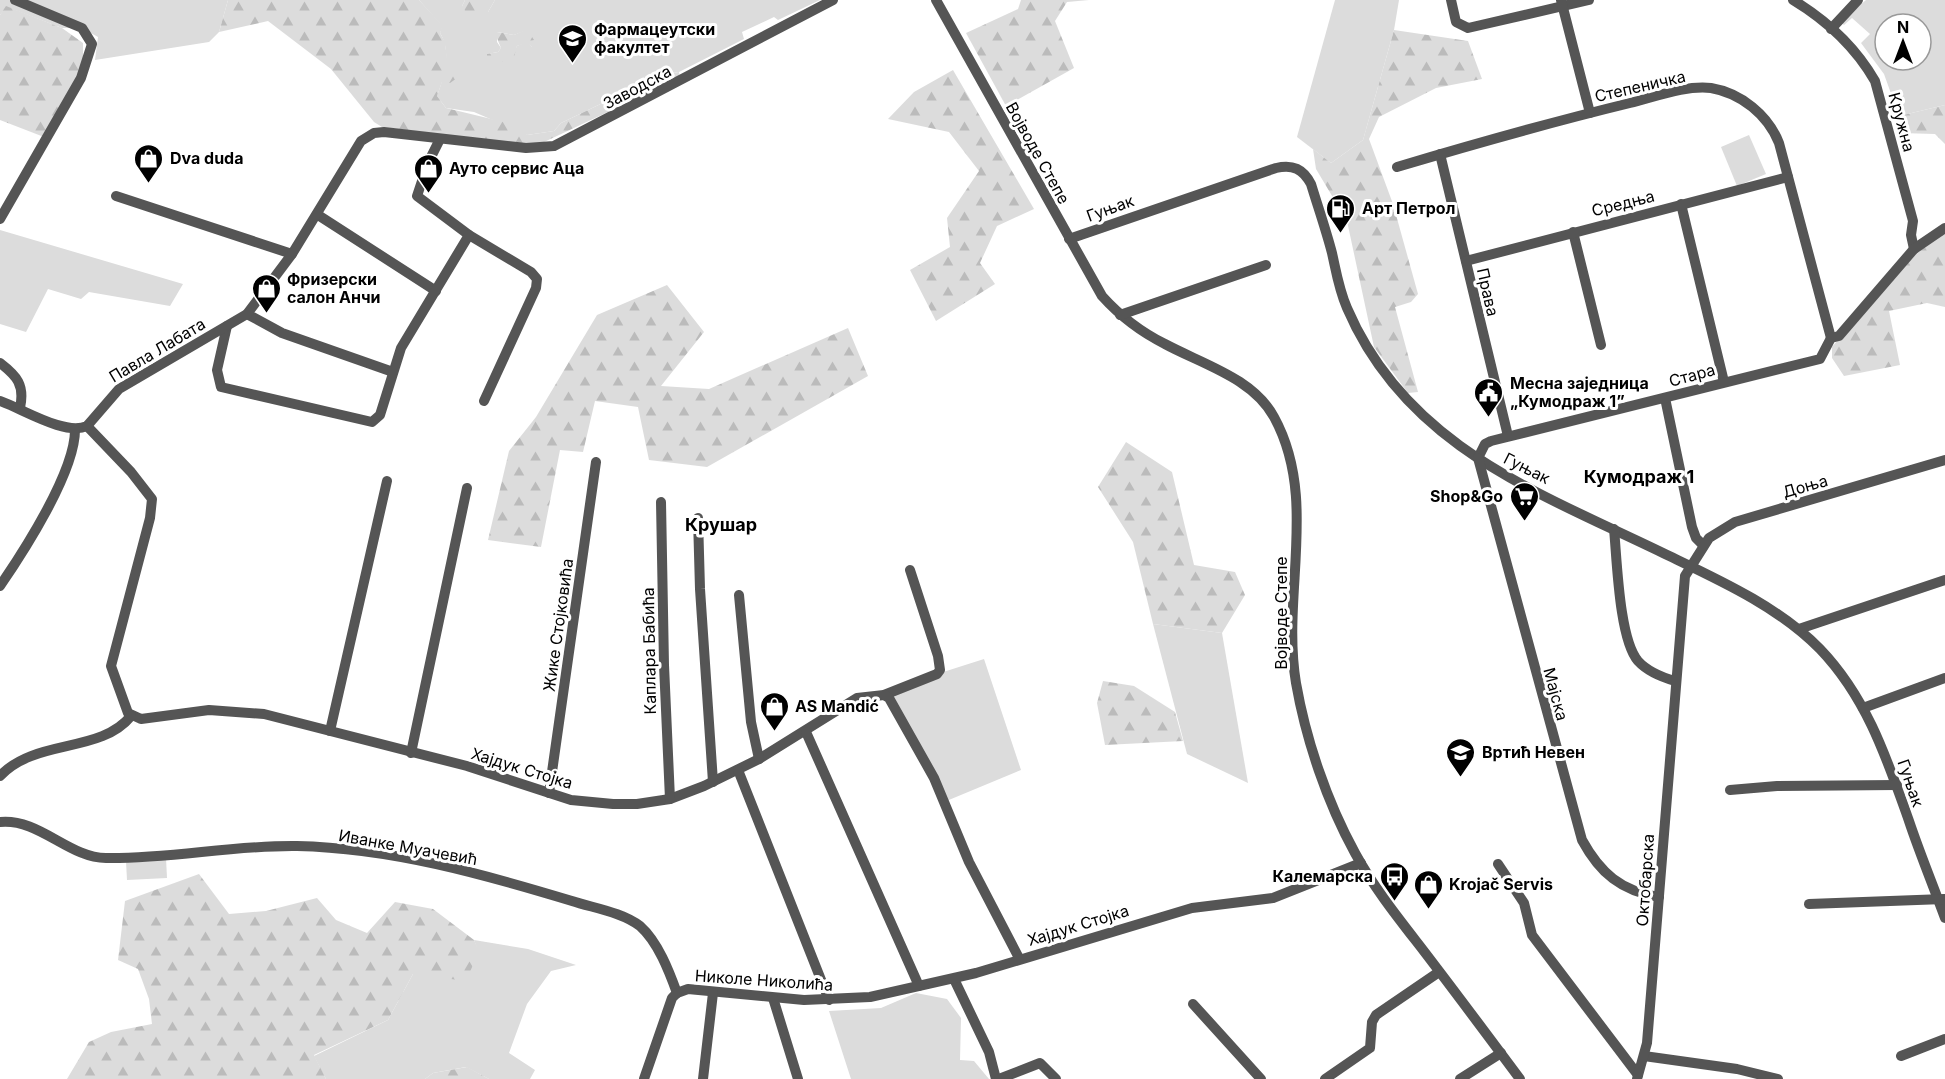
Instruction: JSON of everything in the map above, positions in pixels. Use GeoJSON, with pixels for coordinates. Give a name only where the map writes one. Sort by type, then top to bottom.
{"type":"FeatureCollection","features":[{"type":"Feature","properties":{"kind":"street"},"geometry":{"type":"LineString","coordinates":[[0,219],[81,78],[92,44],[88,33],[82,28],[15,0]]}},
{"type":"Feature","properties":{"kind":"street","name":"Заводска"},"geometry":{"type":"LineString","coordinates":[[384,132],[526,148],[554,146],[833,0]]}},
{"type":"Feature","properties":{"kind":"street","name":"Војводе Степе"},"geometry":{"type":"LineString","coordinates":[[936,0],[1102,296],[1120,315],[1164,344],[1250,389],[1268,407],[1281,432],[1294,474],[1297,497],[1292,635],[1298,696],[1322,774],[1361,863],[1439,972],[1520,1079]]}},
{"type":"Feature","properties":{"kind":"street"},"geometry":{"type":"LineString","coordinates":[[1451,0],[1456,22],[1461,27],[1468,28],[1562,3],[1589,0]]}},
{"type":"Feature","properties":{"kind":"street","name":"Кружна"},"geometry":{"type":"LineString","coordinates":[[1793,0],[1831,29],[1855,52],[1875,81],[1913,221],[1911,236],[1914,249]]}},
{"type":"Feature","properties":{"kind":"street"},"geometry":{"type":"LineString","coordinates":[[1831,29],[1858,0]]}},
{"type":"Feature","properties":{"kind":"street"},"geometry":{"type":"LineString","coordinates":[[1562,3],[1590,113]]}},
{"type":"Feature","properties":{"kind":"street","name":"Степеничка"},"geometry":{"type":"LineString","coordinates":[[1397,167],[1590,113],[1679,91],[1699,88],[1720,90],[1744,100],[1769,124],[1779,143],[1831,338]]}},
{"type":"Feature","properties":{"kind":"street","name":"Павла Лабата"},"geometry":{"type":"LineString","coordinates":[[87,426],[119,389],[247,314],[318,215],[361,141],[374,133],[384,132]]}},
{"type":"Feature","properties":{"kind":"street"},"geometry":{"type":"LineString","coordinates":[[440,139],[428,163],[417,196],[469,235],[531,272],[537,279],[536,288],[484,401]]}},
{"type":"Feature","properties":{"kind":"street","name":"Права"},"geometry":{"type":"LineString","coordinates":[[1440,154],[1508,436]]}},
{"type":"Feature","properties":{"kind":"street","name":"Гуњак"},"geometry":{"type":"LineString","coordinates":[[1069,239],[1276,168],[1287,166],[1300,170],[1311,184],[1341,290],[1363,342],[1393,386],[1418,413],[1506,476],[1690,566],[1761,604],[1799,629],[1842,675],[1881,743],[1942,899],[1945,918]]}},
{"type":"Feature","properties":{"kind":"street","name":"Средња"},"geometry":{"type":"LineString","coordinates":[[1466,261],[1788,177]]}},
{"type":"Feature","properties":{"kind":"street"},"geometry":{"type":"LineString","coordinates":[[116,196],[292,254]]}},
{"type":"Feature","properties":{"kind":"street"},"geometry":{"type":"LineString","coordinates":[[1681,204],[1724,382]]}},
{"type":"Feature","properties":{"kind":"street"},"geometry":{"type":"LineString","coordinates":[[318,215],[436,291]]}},
{"type":"Feature","properties":{"kind":"street"},"geometry":{"type":"LineString","coordinates":[[1831,338],[1839,336],[1914,249],[1945,228]]}},
{"type":"Feature","properties":{"kind":"street"},"geometry":{"type":"LineString","coordinates":[[1572,232],[1601,345]]}},
{"type":"Feature","properties":{"kind":"street"},"geometry":{"type":"LineString","coordinates":[[227,326],[217,370],[219,383],[225,389],[372,422],[380,415],[401,348],[469,235]]}},
{"type":"Feature","properties":{"kind":"street"},"geometry":{"type":"LineString","coordinates":[[1120,315],[1266,265]]}},
{"type":"Feature","properties":{"kind":"street"},"geometry":{"type":"LineString","coordinates":[[247,314],[282,333],[393,372]]}},
{"type":"Feature","properties":{"kind":"street","name":"Стара"},"geometry":{"type":"LineString","coordinates":[[1478,458],[1485,444],[1508,436],[1817,360],[1825,354],[1831,338]]}},
{"type":"Feature","properties":{"kind":"street"},"geometry":{"type":"LineString","coordinates":[[0,363],[20,380],[22,392],[20,408]]}},
{"type":"Feature","properties":{"kind":"street"},"geometry":{"type":"LineString","coordinates":[[1665,398],[1692,527],[1696,538],[1703,545]]}},
{"type":"Feature","properties":{"kind":"street"},"geometry":{"type":"LineString","coordinates":[[0,401],[75,430],[87,426],[131,472],[152,500],[150,518],[111,666],[126,709],[131,716],[120,728],[106,734],[28,756],[0,776]]}},
{"type":"Feature","properties":{"kind":"street"},"geometry":{"type":"LineString","coordinates":[[0,586],[33,532],[64,472],[73,453],[75,430]]}},
{"type":"Feature","properties":{"kind":"street","name":"Мајска"},"geometry":{"type":"LineString","coordinates":[[1478,458],[1582,840],[1606,876],[1639,894],[1659,897]]}},
{"type":"Feature","properties":{"kind":"street","name":"Доња"},"geometry":{"type":"LineString","coordinates":[[1690,566],[1703,545],[1716,532],[1735,522],[1945,460]]}},
{"type":"Feature","properties":{"kind":"street","name":"Жике Стојковића"},"geometry":{"type":"LineString","coordinates":[[549,793],[596,462]]}},
{"type":"Feature","properties":{"kind":"street"},"geometry":{"type":"LineString","coordinates":[[330,731],[387,481]]}},
{"type":"Feature","properties":{"kind":"street"},"geometry":{"type":"LineString","coordinates":[[411,753],[467,488]]}},
{"type":"Feature","properties":{"kind":"street","name":"Каплара Бабића"},"geometry":{"type":"LineString","coordinates":[[662,502],[664,665],[670,799]]}},
{"type":"Feature","properties":{"kind":"street"},"geometry":{"type":"LineString","coordinates":[[698,518],[700,589],[713,782]]}},
{"type":"Feature","properties":{"kind":"street"},"geometry":{"type":"LineString","coordinates":[[1614,529],[1620,598],[1631,648],[1640,663],[1651,672],[1675,681]]}},
{"type":"Feature","properties":{"kind":"street","name":"Октобарска"},"geometry":{"type":"LineString","coordinates":[[1637,1077],[1644,1056],[1659,897],[1675,681],[1685,576],[1690,566]]}},
{"type":"Feature","properties":{"kind":"street","name":"Хајдук Стојка"},"geometry":{"type":"LineString","coordinates":[[131,716],[141,719],[178,712],[240,711],[467,766],[571,800],[613,804],[670,799],[713,782],[759,759],[806,732],[857,698],[884,695],[937,674],[940,670],[938,656],[910,570]]}},
{"type":"Feature","properties":{"kind":"street"},"geometry":{"type":"LineString","coordinates":[[1799,629],[1945,580]]}},
{"type":"Feature","properties":{"kind":"street"},"geometry":{"type":"LineString","coordinates":[[739,595],[753,732],[759,759]]}},
{"type":"Feature","properties":{"kind":"street"},"geometry":{"type":"LineString","coordinates":[[1863,708],[1945,678]]}},
{"type":"Feature","properties":{"kind":"street","name":"Хајдук Стојка"},"geometry":{"type":"LineString","coordinates":[[884,695],[889,698],[934,777],[969,862],[1019,958],[1192,908],[1274,898],[1361,863]]}},
{"type":"Feature","properties":{"kind":"street"},"geometry":{"type":"LineString","coordinates":[[806,732],[919,986]]}},
{"type":"Feature","properties":{"kind":"street"},"geometry":{"type":"LineString","coordinates":[[738,770],[829,1000]]}},
{"type":"Feature","properties":{"kind":"street"},"geometry":{"type":"LineString","coordinates":[[1730,790],[1777,786],[1897,785]]}},
{"type":"Feature","properties":{"kind":"street","name":"Иванке Муачевић"},"geometry":{"type":"LineString","coordinates":[[0,822],[25,825],[92,856],[104,858],[297,846],[376,853],[478,873],[631,920],[649,935],[677,993]]}},
{"type":"Feature","properties":{"kind":"street"},"geometry":{"type":"LineString","coordinates":[[1498,864],[1524,903],[1532,935],[1637,1077]]}},
{"type":"Feature","properties":{"kind":"street"},"geometry":{"type":"LineString","coordinates":[[1809,904],[1942,899]]}},
{"type":"Feature","properties":{"kind":"street","name":"Николе Николића"},"geometry":{"type":"LineString","coordinates":[[677,993],[688,989],[773,998],[829,1000],[870,997],[954,979],[1019,958]]}},
{"type":"Feature","properties":{"kind":"street"},"geometry":{"type":"LineString","coordinates":[[1325,1079],[1370,1048],[1372,1022],[1376,1015],[1439,972]]}},
{"type":"Feature","properties":{"kind":"street"},"geometry":{"type":"LineString","coordinates":[[954,979],[989,1052],[997,1079],[1040,1063],[1056,1079]]}},
{"type":"Feature","properties":{"kind":"street"},"geometry":{"type":"LineString","coordinates":[[644,1079],[672,998],[677,993]]}},
{"type":"Feature","properties":{"kind":"street"},"geometry":{"type":"LineString","coordinates":[[703,1079],[713,993]]}},
{"type":"Feature","properties":{"kind":"street"},"geometry":{"type":"LineString","coordinates":[[773,998],[798,1079]]}},
{"type":"Feature","properties":{"kind":"street"},"geometry":{"type":"LineString","coordinates":[[1193,1004],[1260,1079]]}},
{"type":"Feature","properties":{"kind":"street"},"geometry":{"type":"LineString","coordinates":[[1901,1056],[1945,1039]]}},
{"type":"Feature","properties":{"kind":"street"},"geometry":{"type":"LineString","coordinates":[[1460,1079],[1501,1053]]}},
{"type":"Feature","properties":{"kind":"street"},"geometry":{"type":"LineString","coordinates":[[1644,1056],[1737,1069],[1778,1079]]}},
{"type":"Feature","properties":{"kind":"green space"},"geometry":{"type":"Polygon","coordinates":[[[0,0],[228,0],[219,32],[209,42],[95,60],[98,37],[82,28],[62,28],[7,7],[0,15],[0,0]]]}},
{"type":"Feature","properties":{"kind":"green space"},"geometry":{"type":"Polygon","coordinates":[[[228,0],[419,0],[443,26],[440,33],[445,42],[447,59],[459,70],[457,78],[450,83],[442,82],[437,96],[446,108],[520,126],[527,135],[554,131],[561,123],[663,74],[679,72],[680,78],[542,143],[513,143],[382,127],[374,122],[331,69],[268,21],[219,32],[228,0]]]}},
{"type":"Feature","properties":{"kind":"green space","name":"Фармацеутски факултет"},"geometry":{"type":"Polygon","coordinates":[[[419,0],[465,0],[462,6],[488,12],[495,0],[820,0],[778,20],[774,17],[742,32],[744,39],[679,72],[663,74],[561,123],[554,131],[527,135],[474,112],[446,108],[437,96],[446,64],[446,48],[440,33],[442,26],[419,0]],[[527,30],[514,35],[497,32],[497,42],[501,48],[498,52],[487,54],[514,52],[517,46],[524,43],[529,49],[532,47],[527,42],[527,30]]]}},
{"type":"Feature","properties":{"kind":"green space"},"geometry":{"type":"Polygon","coordinates":[[[465,0],[495,0],[488,12],[481,16],[475,11],[465,11],[462,6],[465,0]]]}},
{"type":"Feature","properties":{"kind":"green space"},"geometry":{"type":"Polygon","coordinates":[[[1021,0],[1089,0],[1067,2],[1055,21],[1074,68],[1006,106],[966,33],[1018,9],[1021,0]]]}},
{"type":"Feature","properties":{"kind":"green space"},"geometry":{"type":"Polygon","coordinates":[[[1335,0],[1399,0],[1394,30],[1363,140],[1331,163],[1297,137],[1335,0]]]}},
{"type":"Feature","properties":{"kind":"green space"},"geometry":{"type":"Polygon","coordinates":[[[1866,0],[1945,0],[1945,105],[1899,116],[1883,72],[1933,72],[1933,12],[1873,12],[1873,59],[1861,43],[1870,34],[1852,18],[1844,25],[1841,22],[1866,0]]]}},
{"type":"Feature","properties":{"kind":"green space"},"geometry":{"type":"Polygon","coordinates":[[[6,6],[62,28],[83,43],[83,56],[88,61],[44,137],[0,120],[0,15],[6,6]]]}},
{"type":"Feature","properties":{"kind":"green space"},"geometry":{"type":"Polygon","coordinates":[[[527,29],[534,40],[528,42],[532,47],[537,47],[539,51],[536,54],[529,54],[524,44],[517,46],[514,57],[498,63],[487,61],[487,54],[498,52],[501,48],[496,36],[497,32],[514,35],[527,29]]]}},
{"type":"Feature","properties":{"kind":"green space"},"geometry":{"type":"Polygon","coordinates":[[[1394,30],[1468,41],[1482,79],[1436,88],[1379,117],[1369,139],[1393,204],[1418,294],[1411,302],[1395,307],[1418,392],[1408,393],[1374,347],[1347,221],[1316,169],[1313,149],[1331,163],[1363,140],[1394,30]]]}},
{"type":"Feature","properties":{"kind":"green space"},"geometry":{"type":"Polygon","coordinates":[[[953,70],[1034,209],[997,226],[980,263],[995,284],[936,321],[910,270],[950,247],[947,218],[979,171],[949,132],[888,119],[914,92],[953,70]]]}},
{"type":"Feature","properties":{"kind":"green space"},"geometry":{"type":"Polygon","coordinates":[[[1945,105],[1945,144],[1935,134],[1900,133],[1906,127],[1899,116],[1945,105]]]}},
{"type":"Feature","properties":{"kind":"green space"},"geometry":{"type":"Polygon","coordinates":[[[1749,135],[1766,174],[1737,186],[1721,147],[1749,135]]]}},
{"type":"Feature","properties":{"kind":"green space"},"geometry":{"type":"Polygon","coordinates":[[[1945,228],[1945,307],[1927,303],[1889,311],[1900,365],[1844,376],[1832,358],[1832,347],[1902,262],[1945,228]]]}},
{"type":"Feature","properties":{"kind":"green space"},"geometry":{"type":"Polygon","coordinates":[[[0,230],[183,284],[170,306],[89,292],[81,299],[48,289],[26,332],[0,324],[0,230]]]}},
{"type":"Feature","properties":{"kind":"green space"},"geometry":{"type":"Polygon","coordinates":[[[667,285],[704,332],[661,386],[709,389],[848,328],[868,376],[707,467],[649,460],[638,407],[595,401],[583,452],[560,450],[541,547],[488,540],[509,451],[536,417],[597,315],[667,285]]]}},
{"type":"Feature","properties":{"kind":"green space"},"geometry":{"type":"Polygon","coordinates":[[[1126,442],[1172,472],[1194,565],[1235,572],[1245,595],[1222,633],[1153,624],[1133,542],[1098,487],[1126,442]]]}},
{"type":"Feature","properties":{"kind":"green space"},"geometry":{"type":"Polygon","coordinates":[[[1153,624],[1222,633],[1248,783],[1187,754],[1153,624]]]}},
{"type":"Feature","properties":{"kind":"green space"},"geometry":{"type":"Polygon","coordinates":[[[984,659],[1021,770],[944,802],[889,698],[937,674],[984,659]]]}},
{"type":"Feature","properties":{"kind":"green space"},"geometry":{"type":"Polygon","coordinates":[[[1103,681],[1134,686],[1175,712],[1183,741],[1105,745],[1097,703],[1103,681]]]}},
{"type":"Feature","properties":{"kind":"green space"},"geometry":{"type":"Polygon","coordinates":[[[166,858],[167,878],[127,880],[126,861],[166,858]]]}},
{"type":"Feature","properties":{"kind":"green space"},"geometry":{"type":"Polygon","coordinates":[[[199,874],[229,914],[266,911],[317,898],[336,920],[367,933],[395,902],[433,909],[474,940],[479,951],[466,981],[413,974],[388,1020],[314,1055],[326,1079],[67,1079],[89,1042],[111,1032],[152,1024],[149,999],[138,969],[118,960],[125,901],[199,874]]]}},
{"type":"Feature","properties":{"kind":"green space"},"geometry":{"type":"Polygon","coordinates":[[[474,940],[528,949],[576,965],[551,971],[527,1004],[509,1053],[535,1070],[530,1079],[489,1079],[466,1067],[433,1073],[425,1079],[326,1079],[314,1056],[388,1020],[413,974],[478,951],[474,940]]]}},
{"type":"Feature","properties":{"kind":"green space"},"geometry":{"type":"Polygon","coordinates":[[[916,993],[947,999],[961,1018],[960,1060],[974,1061],[989,1079],[851,1079],[829,1011],[881,1008],[916,993]]]}},
{"type":"Feature","properties":{"kind":"green space"},"geometry":{"type":"Polygon","coordinates":[[[467,1067],[489,1079],[425,1079],[433,1073],[467,1067]]]}},
{"type":"Feature","properties":{"kind":"place","name":"Фармацеутски факултет"},"geometry":{"type":"Point","coordinates":[573,64]}},
{"type":"Feature","properties":{"kind":"place","name":"Dva duda"},"geometry":{"type":"Point","coordinates":[149,184]}},
{"type":"Feature","properties":{"kind":"place","name":"Ауто сервис Аца"},"geometry":{"type":"Point","coordinates":[428,194]}},
{"type":"Feature","properties":{"kind":"place","name":"Арт Петрол"},"geometry":{"type":"Point","coordinates":[1341,234]}},
{"type":"Feature","properties":{"kind":"place","name":"Фризерски салон Анчи"},"geometry":{"type":"Point","coordinates":[266,314]}},
{"type":"Feature","properties":{"kind":"place","name":"Месна заједница „Кумодраж 1”"},"geometry":{"type":"Point","coordinates":[1489,418]}},
{"type":"Feature","properties":{"kind":"place","name":"Shop&Go"},"geometry":{"type":"Point","coordinates":[1524,522]}},
{"type":"Feature","properties":{"kind":"place","name":"AS Mandić"},"geometry":{"type":"Point","coordinates":[774,732]}},
{"type":"Feature","properties":{"kind":"place","name":"Вртић Невен"},"geometry":{"type":"Point","coordinates":[1461,778]}},
{"type":"Feature","properties":{"kind":"place","name":"Калемарска"},"geometry":{"type":"Point","coordinates":[1394,902]}},
{"type":"Feature","properties":{"kind":"place","name":"Krojač Servis"},"geometry":{"type":"Point","coordinates":[1428,910]}},
{"type":"Feature","properties":{"kind":"district","name":"Кумодраж 1"},"geometry":{"type":"Point","coordinates":[1639,477]}},
{"type":"Feature","properties":{"kind":"district","name":"Крушар"},"geometry":{"type":"Point","coordinates":[721,525]}}]}
